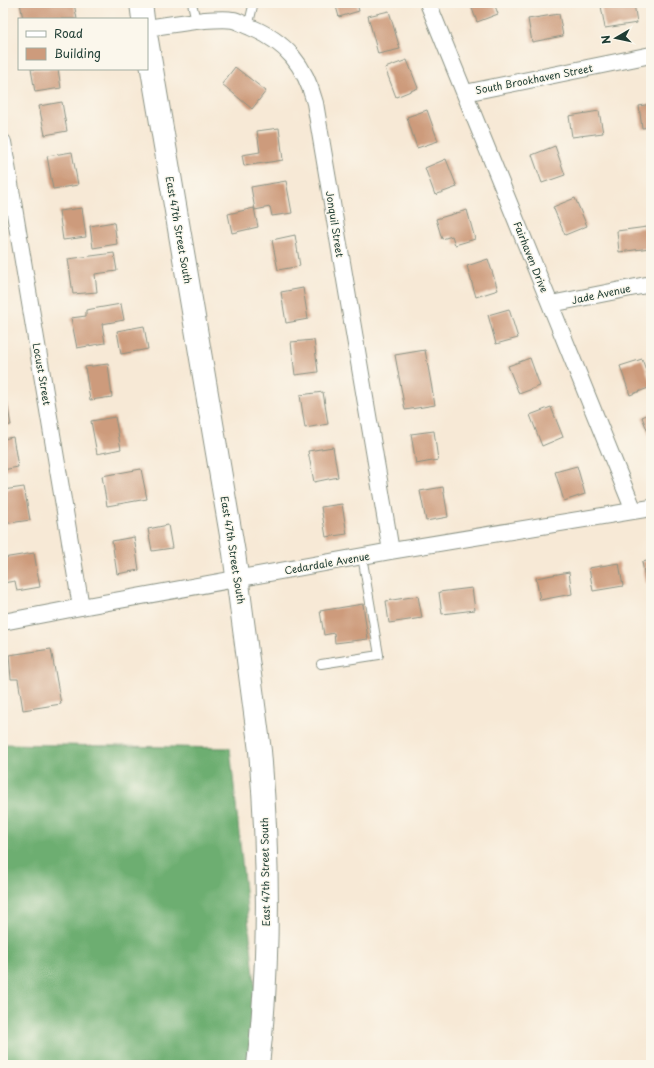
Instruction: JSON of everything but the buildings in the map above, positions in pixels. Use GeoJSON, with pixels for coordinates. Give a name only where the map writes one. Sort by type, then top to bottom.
{"type":"FeatureCollection","features":[{"type":"Feature","properties":{"kind":"main road"},"geometry":{"type":"LineString","coordinates":[[141,3],[144,18]]}},
{"type":"Feature","properties":{"kind":"main road","name":"East 47th Street South"},"geometry":{"type":"LineString","coordinates":[[148,46],[234,553],[260,751],[267,872],[265,976],[258,1065]]}},
{"type":"Feature","properties":{"kind":"street","name":"Fairhaven Drive"},"geometry":{"type":"LineString","coordinates":[[428,3],[634,511]]}},
{"type":"Feature","properties":{"kind":"street","name":"Jonquil Street"},"geometry":{"type":"LineString","coordinates":[[148,28],[196,21],[220,19],[233,20],[262,32],[278,42],[295,59],[307,78],[312,91],[316,111],[391,551]]}},
{"type":"Feature","properties":{"kind":"street","name":"South Brookhaven Street"},"geometry":{"type":"LineString","coordinates":[[465,93],[651,55]]}},
{"type":"Feature","properties":{"kind":"street","name":"Locust Street"},"geometry":{"type":"LineString","coordinates":[[3,142],[81,607]]}},
{"type":"Feature","properties":{"kind":"street","name":"Jade Avenue"},"geometry":{"type":"LineString","coordinates":[[551,304],[651,284]]}},
{"type":"Feature","properties":{"kind":"street","name":"Cedardale Avenue"},"geometry":{"type":"LineString","coordinates":[[3,622],[362,556],[651,508]]}},
{"type":"Feature","properties":{"kind":"lane"},"geometry":{"type":"LineString","coordinates":[[192,3],[196,21]]}},
{"type":"Feature","properties":{"kind":"lane"},"geometry":{"type":"LineString","coordinates":[[248,26],[253,6],[252,3]]}},
{"type":"Feature","properties":{"kind":"lane"},"geometry":{"type":"LineString","coordinates":[[321,664],[379,655],[362,556]]}},
{"type":"Feature","properties":{"kind":"green space"},"geometry":{"type":"Polygon","coordinates":[[[3,744],[230,748],[261,1041],[257,1065],[3,1065],[3,744]]]}}]}
